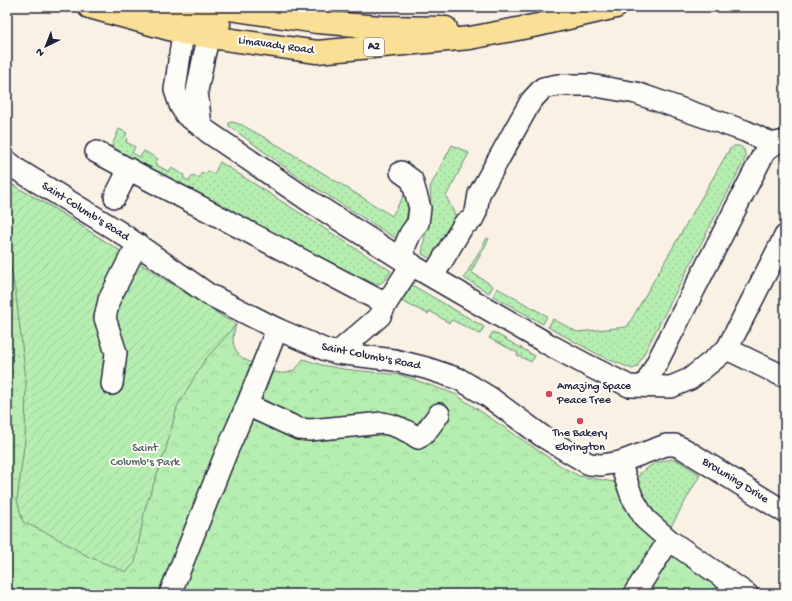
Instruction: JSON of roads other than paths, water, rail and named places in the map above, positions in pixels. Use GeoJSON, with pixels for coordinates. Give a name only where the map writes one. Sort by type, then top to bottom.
{"type":"FeatureCollection","features":[{"type":"Feature","properties":{"kind":"highway","name":"Limavady Road"},"geometry":{"type":"LineString","coordinates":[[88,7],[213,22],[310,21],[382,27],[446,28],[538,25]]}},
{"type":"Feature","properties":{"kind":"highway"},"geometry":{"type":"LineString","coordinates":[[144,7],[186,19]]}},
{"type":"Feature","properties":{"kind":"highway","name":"Limavady Road"},"geometry":{"type":"LineString","coordinates":[[213,22],[259,43],[317,52],[470,38],[538,25],[616,7]]}},
{"type":"Feature","properties":{"kind":"street"},"geometry":{"type":"LineString","coordinates":[[186,19],[175,90],[180,105],[186,115],[208,132],[308,200],[408,262],[587,366],[630,386],[671,387],[690,379],[726,349],[785,236]]}},
{"type":"Feature","properties":{"kind":"street"},"geometry":{"type":"LineString","coordinates":[[201,126],[197,92],[213,22]]}},
{"type":"Feature","properties":{"kind":"street"},"geometry":{"type":"LineString","coordinates":[[445,283],[475,231],[472,220],[476,212],[479,194],[531,101],[543,88],[558,85],[590,85],[636,93],[779,144]]}},
{"type":"Feature","properties":{"kind":"street"},"geometry":{"type":"LineString","coordinates":[[645,386],[765,151],[779,144]]}},
{"type":"Feature","properties":{"kind":"street"},"geometry":{"type":"LineString","coordinates":[[96,152],[386,304]]}},
{"type":"Feature","properties":{"kind":"street","name":"Saint Columb's Road"},"geometry":{"type":"LineString","coordinates":[[7,161],[18,170],[122,233],[208,294],[277,329],[326,350],[337,353],[394,360],[426,368],[459,379],[489,397],[537,432],[588,464],[601,465],[620,462],[666,445],[675,445],[684,449]]}},
{"type":"Feature","properties":{"kind":"street"},"geometry":{"type":"LineString","coordinates":[[115,197],[129,170]]}},
{"type":"Feature","properties":{"kind":"street"},"geometry":{"type":"LineString","coordinates":[[337,353],[380,316],[408,262],[405,246],[410,234],[408,218],[415,192],[412,180],[401,172]]}},
{"type":"Feature","properties":{"kind":"street"},"geometry":{"type":"LineString","coordinates":[[112,384],[116,353],[105,318],[109,300],[130,258],[139,245]]}},
{"type":"Feature","properties":{"kind":"street"},"geometry":{"type":"LineString","coordinates":[[170,594],[277,329]]}},
{"type":"Feature","properties":{"kind":"street"},"geometry":{"type":"LineString","coordinates":[[726,349],[785,377]]}},
{"type":"Feature","properties":{"kind":"street"},"geometry":{"type":"LineString","coordinates":[[247,405],[299,429],[310,430],[383,423],[391,424],[418,438],[425,433],[439,414]]}},
{"type":"Feature","properties":{"kind":"street","name":"Browning Drive"},"geometry":{"type":"LineString","coordinates":[[684,449],[785,512]]}},
{"type":"Feature","properties":{"kind":"street"},"geometry":{"type":"LineString","coordinates":[[620,462],[632,497],[645,519],[669,540],[747,594]]}},
{"type":"Feature","properties":{"kind":"street"},"geometry":{"type":"LineString","coordinates":[[634,594],[669,540]]}},
{"type":"Feature","properties":{"kind":"place","name":"Amazing Space Peace Tree"},"geometry":{"type":"Point","coordinates":[549,394]}},
{"type":"Feature","properties":{"kind":"place","name":"The Bakery Ebrington"},"geometry":{"type":"Point","coordinates":[580,421]}},
{"type":"Feature","properties":{"kind":"park label","name":"Saint Columb's Park"},"geometry":{"type":"Point","coordinates":[145,456]}}]}
